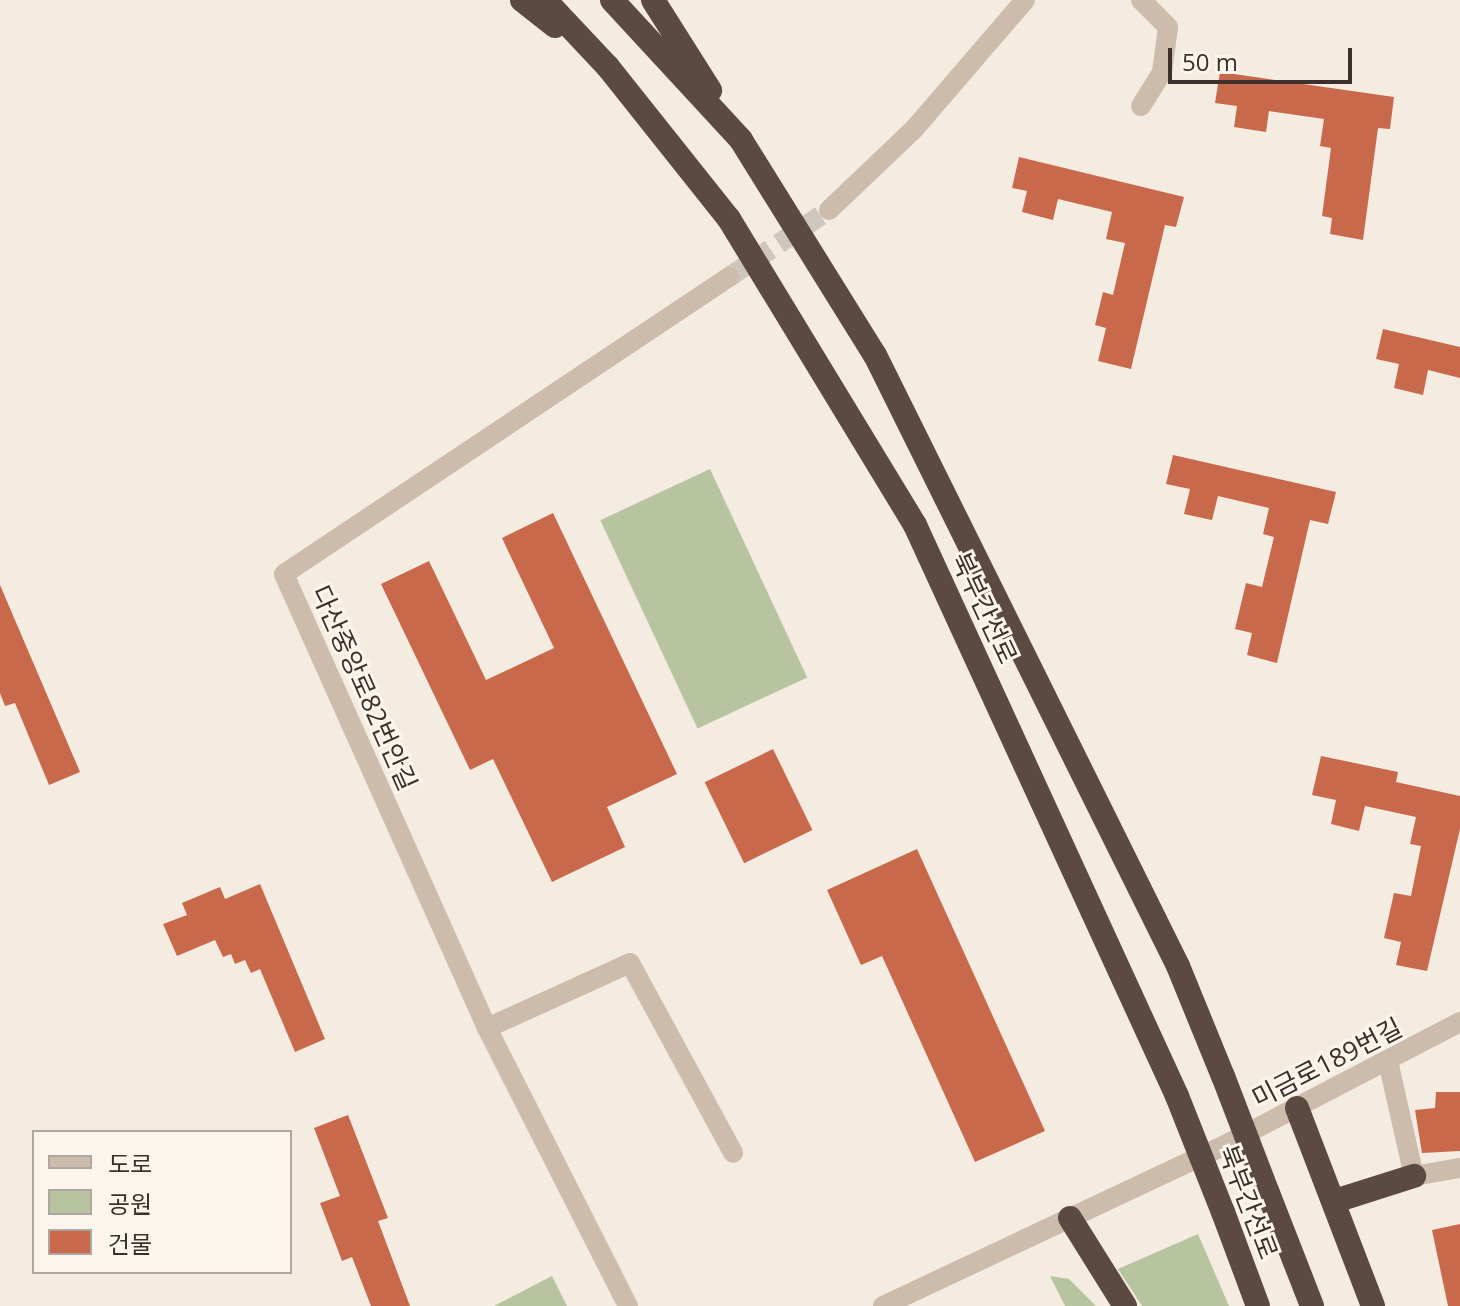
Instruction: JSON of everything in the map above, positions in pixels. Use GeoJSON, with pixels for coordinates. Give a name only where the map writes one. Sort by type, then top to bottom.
{"type":"FeatureCollection","features":[{"type":"Feature","properties":{"kind":"highway"},"geometry":{"type":"LineString","coordinates":[[522,0],[608,67]]}},
{"type":"Feature","properties":{"kind":"highway","name":"북부간선로"},"geometry":{"type":"LineString","coordinates":[[545,0],[608,67],[729,219],[915,525],[1177,1096],[1258,1306]]}},
{"type":"Feature","properties":{"kind":"highway","name":"북부간선로"},"geometry":{"type":"LineString","coordinates":[[612,0],[741,140],[875,355],[1178,966],[1312,1306]]}},
{"type":"Feature","properties":{"kind":"highway"},"geometry":{"type":"LineString","coordinates":[[653,0],[741,140]]}},
{"type":"Feature","properties":{"kind":"highway"},"geometry":{"type":"LineString","coordinates":[[1297,1108],[1373,1306]]}},
{"type":"Feature","properties":{"kind":"highway"},"geometry":{"type":"LineString","coordinates":[[1335,1201],[1414,1176]]}},
{"type":"Feature","properties":{"kind":"highway"},"geometry":{"type":"LineString","coordinates":[[1070,1218],[1125,1306]]}},
{"type":"Feature","properties":{"kind":"street"},"geometry":{"type":"LineString","coordinates":[[829,210],[915,128],[1025,0]]}},
{"type":"Feature","properties":{"kind":"street"},"geometry":{"type":"LineString","coordinates":[[1141,0],[1168,27],[1162,72],[1141,106]]}},
{"type":"Feature","properties":{"kind":"street","name":"다산중앙로82번안길"},"geometry":{"type":"LineString","coordinates":[[628,1306],[487,1028],[284,574],[729,277]]}},
{"type":"Feature","properties":{"kind":"street"},"geometry":{"type":"LineString","coordinates":[[487,1028],[630,963],[733,1153]]}},
{"type":"Feature","properties":{"kind":"street","name":"미금로189번길"},"geometry":{"type":"LineString","coordinates":[[883,1306],[1217,1149],[1460,1022]]}},
{"type":"Feature","properties":{"kind":"street"},"geometry":{"type":"LineString","coordinates":[[1388,1061],[1414,1176],[1460,1168]]}},
{"type":"Feature","properties":{"kind":"green space"},"geometry":{"type":"Polygon","coordinates":[[[710,469],[807,677],[698,729],[600,520],[710,469]]]}},
{"type":"Feature","properties":{"kind":"green space"},"geometry":{"type":"Polygon","coordinates":[[[1198,1234],[1229,1306],[1142,1306],[1118,1269],[1198,1234]]]}},
{"type":"Feature","properties":{"kind":"green space"},"geometry":{"type":"Polygon","coordinates":[[[552,1276],[567,1306],[494,1306],[552,1276]]]}},
{"type":"Feature","properties":{"kind":"green space"},"geometry":{"type":"Polygon","coordinates":[[[1050,1276],[1069,1279],[1096,1306],[1065,1306],[1050,1276]]]}},
{"type":"Feature","properties":{"kind":"building"},"geometry":{"type":"Polygon","coordinates":[[[1220,72],[1394,97],[1390,129],[1378,128],[1363,240],[1330,234],[1332,218],[1322,216],[1331,148],[1320,146],[1324,119],[1269,111],[1266,132],[1234,127],[1237,106],[1215,103],[1220,72]]]}},
{"type":"Feature","properties":{"kind":"building"},"geometry":{"type":"Polygon","coordinates":[[[1019,157],[1184,197],[1176,227],[1165,225],[1131,369],[1098,361],[1106,328],[1095,325],[1103,292],[1113,295],[1125,243],[1106,239],[1112,212],[1058,199],[1053,220],[1022,212],[1027,191],[1012,188],[1019,157]]]}},
{"type":"Feature","properties":{"kind":"building"},"geometry":{"type":"Polygon","coordinates":[[[1383,329],[1460,347],[1460,378],[1428,370],[1423,395],[1394,388],[1399,364],[1376,359],[1383,329]]]}},
{"type":"Feature","properties":{"kind":"building"},"geometry":{"type":"Polygon","coordinates":[[[1173,455],[1336,492],[1328,524],[1310,520],[1277,663],[1247,655],[1252,633],[1235,629],[1246,583],[1262,587],[1274,537],[1263,534],[1269,508],[1218,496],[1212,520],[1184,514],[1190,489],[1166,484],[1173,455]]]}},
{"type":"Feature","properties":{"kind":"building"},"geometry":{"type":"Polygon","coordinates":[[[553,513],[677,774],[607,807],[625,847],[552,882],[493,759],[470,770],[381,584],[429,561],[486,680],[554,648],[502,538],[553,513]]]}},
{"type":"Feature","properties":{"kind":"building"},"geometry":{"type":"Polygon","coordinates":[[[0,585],[80,772],[49,785],[15,703],[5,706],[0,693],[0,585]]]}},
{"type":"Feature","properties":{"kind":"building"},"geometry":{"type":"Polygon","coordinates":[[[773,749],[812,830],[744,863],[705,782],[773,749]]]}},
{"type":"Feature","properties":{"kind":"building"},"geometry":{"type":"Polygon","coordinates":[[[1321,756],[1398,772],[1396,782],[1460,796],[1460,829],[1427,971],[1396,965],[1401,942],[1384,938],[1394,893],[1411,896],[1421,846],[1410,844],[1416,817],[1365,806],[1359,831],[1331,824],[1336,800],[1312,795],[1321,756]]]}},
{"type":"Feature","properties":{"kind":"building"},"geometry":{"type":"Polygon","coordinates":[[[917,849],[1045,1131],[975,1162],[882,956],[861,965],[827,890],[917,849]]]}},
{"type":"Feature","properties":{"kind":"building"},"geometry":{"type":"Polygon","coordinates":[[[260,884],[325,1039],[295,1052],[260,969],[251,973],[245,960],[235,964],[231,954],[223,957],[215,940],[177,956],[163,924],[187,915],[182,903],[220,887],[225,899],[260,884]]]}},
{"type":"Feature","properties":{"kind":"building"},"geometry":{"type":"Polygon","coordinates":[[[1436,1092],[1460,1092],[1460,1151],[1422,1153],[1415,1110],[1435,1108],[1436,1092]]]}},
{"type":"Feature","properties":{"kind":"building"},"geometry":{"type":"Polygon","coordinates":[[[348,1115],[388,1218],[378,1221],[410,1306],[371,1306],[352,1257],[342,1261],[320,1203],[340,1196],[314,1128],[348,1115]]]}},
{"type":"Feature","properties":{"kind":"building"},"geometry":{"type":"Polygon","coordinates":[[[1460,1224],[1460,1306],[1448,1306],[1432,1230],[1460,1224]]]}},
{"type":"Feature","properties":{"kind":"tunnel"},"geometry":{"type":"LineString","coordinates":[[729,277],[829,210]]}}]}
